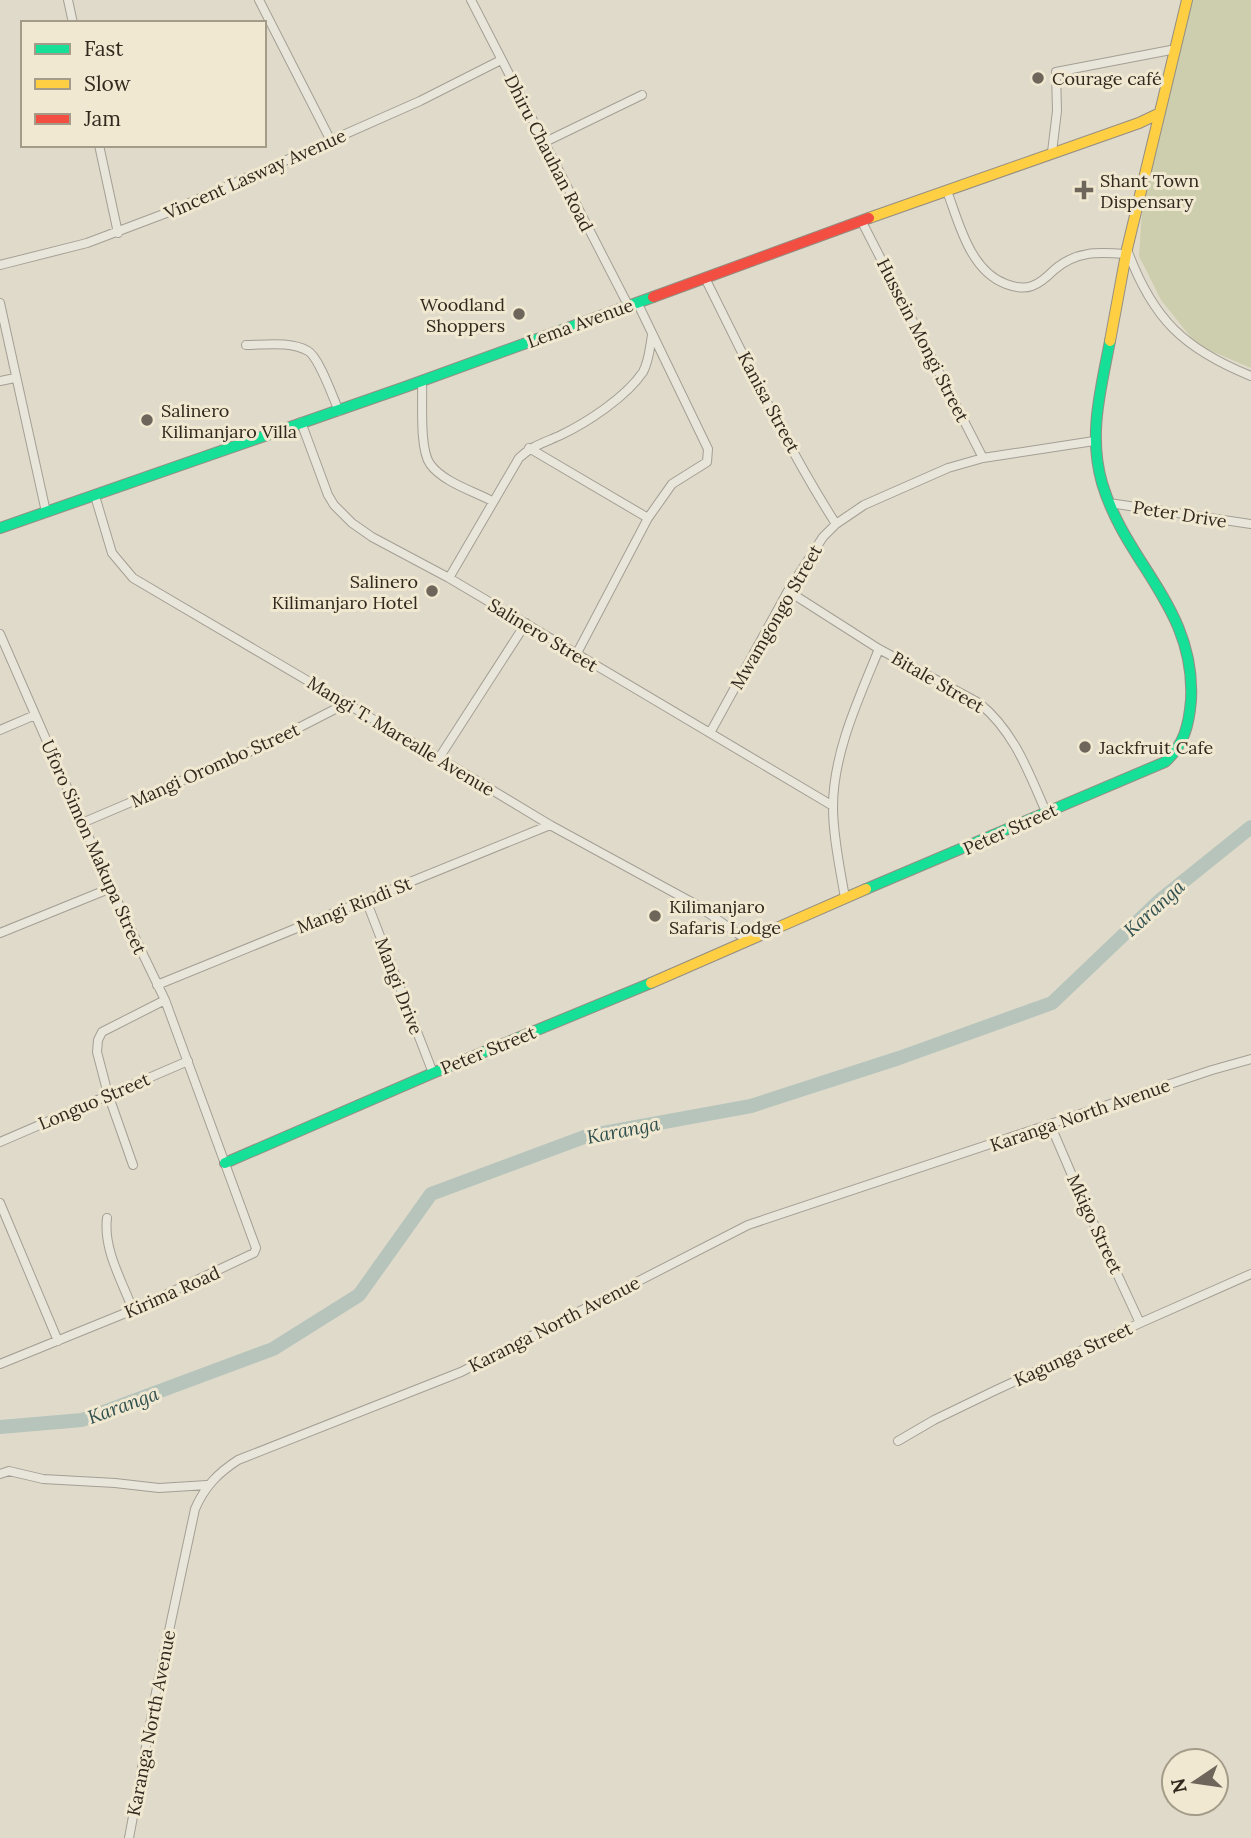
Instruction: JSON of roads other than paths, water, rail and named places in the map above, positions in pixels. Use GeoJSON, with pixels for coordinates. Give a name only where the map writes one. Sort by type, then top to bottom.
{"type":"FeatureCollection","features":[{"type":"Feature","properties":{"kind":"street"},"geometry":{"type":"LineString","coordinates":[[68,0],[73,21]]}},
{"type":"Feature","properties":{"kind":"street"},"geometry":{"type":"LineString","coordinates":[[259,0],[331,141]]}},
{"type":"Feature","properties":{"kind":"street","name":"Dhiru Chauhan Road"},"geometry":{"type":"LineString","coordinates":[[471,0],[544,143],[652,334],[708,449],[708,457],[701,468],[672,484],[648,518]]}},
{"type":"Feature","properties":{"kind":"street","name":"Peter Street"},"geometry":{"type":"LineString","coordinates":[[225,1163],[946,857],[1165,762],[1177,751],[1186,733],[1192,699],[1190,664],[1180,626],[1109,503],[1098,467],[1094,441],[1095,419],[1126,252],[1187,0]]}},
{"type":"Feature","properties":{"kind":"street"},"geometry":{"type":"LineString","coordinates":[[1052,152],[1057,111],[1056,72],[1175,49]]}},
{"type":"Feature","properties":{"kind":"street","name":"Vincent Lasway Avenue"},"geometry":{"type":"LineString","coordinates":[[0,265],[56,252],[118,233],[420,101],[501,60]]}},
{"type":"Feature","properties":{"kind":"street"},"geometry":{"type":"LineString","coordinates":[[544,143],[642,95]]}},
{"type":"Feature","properties":{"kind":"street","name":"Lema Avenue"},"geometry":{"type":"LineString","coordinates":[[0,528],[339,411],[1158,114]]}},
{"type":"Feature","properties":{"kind":"street"},"geometry":{"type":"LineString","coordinates":[[99,147],[118,233]]}},
{"type":"Feature","properties":{"kind":"street"},"geometry":{"type":"LineString","coordinates":[[947,191],[981,267],[1000,282],[1012,286],[1032,286],[1077,255],[1126,252],[1139,284],[1172,330],[1189,345],[1251,376]]}},
{"type":"Feature","properties":{"kind":"street","name":"Hussein Mongi Street"},"geometry":{"type":"LineString","coordinates":[[862,222],[983,458]]}},
{"type":"Feature","properties":{"kind":"street","name":"Kanisa Street"},"geometry":{"type":"LineString","coordinates":[[705,278],[765,397],[836,524]]}},
{"type":"Feature","properties":{"kind":"street"},"geometry":{"type":"LineString","coordinates":[[0,303],[3,334],[46,512]]}},
{"type":"Feature","properties":{"kind":"street"},"geometry":{"type":"LineString","coordinates":[[449,578],[519,458],[529,448],[577,427],[624,391],[643,372],[649,358],[652,334]]}},
{"type":"Feature","properties":{"kind":"street"},"geometry":{"type":"LineString","coordinates":[[246,345],[285,345],[307,350],[314,357],[339,411]]}},
{"type":"Feature","properties":{"kind":"street"},"geometry":{"type":"LineString","coordinates":[[0,381],[15,378]]}},
{"type":"Feature","properties":{"kind":"street"},"geometry":{"type":"LineString","coordinates":[[422,381],[425,449],[429,463],[443,476],[492,501]]}},
{"type":"Feature","properties":{"kind":"street","name":"Salinero Street"},"geometry":{"type":"LineString","coordinates":[[301,422],[321,480],[334,505],[352,523],[833,806]]}},
{"type":"Feature","properties":{"kind":"street","name":"Mwamgongo Street"},"geometry":{"type":"LineString","coordinates":[[710,733],[788,591],[812,553],[836,524],[864,505],[948,468],[983,458],[1094,441]]}},
{"type":"Feature","properties":{"kind":"street"},"geometry":{"type":"LineString","coordinates":[[529,448],[648,518],[576,655]]}},
{"type":"Feature","properties":{"kind":"street","name":"Mangi T. Marealle Avenue"},"geometry":{"type":"LineString","coordinates":[[95,496],[112,553],[133,578],[550,825],[695,904],[747,940]]}},
{"type":"Feature","properties":{"kind":"street","name":"Peter Drive"},"geometry":{"type":"LineString","coordinates":[[1109,503],[1251,524]]}},
{"type":"Feature","properties":{"kind":"street","name":"Bitale Street"},"geometry":{"type":"LineString","coordinates":[[788,591],[879,649],[962,692],[994,714],[1013,741],[1046,812]]}},
{"type":"Feature","properties":{"kind":"street"},"geometry":{"type":"LineString","coordinates":[[439,758],[526,623]]}},
{"type":"Feature","properties":{"kind":"street","name":"Uforo Simon Makupa Street"},"geometry":{"type":"LineString","coordinates":[[0,634],[111,888],[165,1000],[225,1163]]}},
{"type":"Feature","properties":{"kind":"street"},"geometry":{"type":"LineString","coordinates":[[845,898],[833,806],[843,749],[854,710],[879,649]]}},
{"type":"Feature","properties":{"kind":"street","name":"Mangi Orombo Street"},"geometry":{"type":"LineString","coordinates":[[82,823],[263,746],[347,704]]}},
{"type":"Feature","properties":{"kind":"street"},"geometry":{"type":"LineString","coordinates":[[0,730],[35,715]]}},
{"type":"Feature","properties":{"kind":"street","name":"Mangi Rindi St"},"geometry":{"type":"LineString","coordinates":[[157,985],[550,825]]}},
{"type":"Feature","properties":{"kind":"street"},"geometry":{"type":"LineString","coordinates":[[0,933],[111,888]]}},
{"type":"Feature","properties":{"kind":"street","name":"Mangi Drive"},"geometry":{"type":"LineString","coordinates":[[366,900],[433,1073]]}},
{"type":"Feature","properties":{"kind":"street"},"geometry":{"type":"LineString","coordinates":[[133,1165],[108,1094],[97,1052],[100,1036],[102,1032],[165,1000]]}},
{"type":"Feature","properties":{"kind":"street","name":"Karanga North Avenue"},"geometry":{"type":"LineString","coordinates":[[129,1838],[195,1508],[207,1485],[218,1473],[238,1460],[461,1372],[748,1225],[1251,1059]]}},
{"type":"Feature","properties":{"kind":"street","name":"Longuo Street"},"geometry":{"type":"LineString","coordinates":[[0,1142],[188,1060]]}},
{"type":"Feature","properties":{"kind":"street","name":"Mkigo Street"},"geometry":{"type":"LineString","coordinates":[[1050,1124],[1140,1323]]}},
{"type":"Feature","properties":{"kind":"street","name":"Kirima Road"},"geometry":{"type":"LineString","coordinates":[[0,1364],[133,1310],[254,1253],[255,1243],[225,1163]]}},
{"type":"Feature","properties":{"kind":"street"},"geometry":{"type":"LineString","coordinates":[[0,1203],[58,1341]]}},
{"type":"Feature","properties":{"kind":"street"},"geometry":{"type":"LineString","coordinates":[[107,1218],[109,1248],[133,1310]]}},
{"type":"Feature","properties":{"kind":"street","name":"Kagunga Street"},"geometry":{"type":"LineString","coordinates":[[898,1441],[934,1420],[1140,1323],[1251,1275]]}},
{"type":"Feature","properties":{"kind":"street"},"geometry":{"type":"LineString","coordinates":[[0,1474],[9,1471],[43,1479],[159,1488],[207,1485]]}},
{"type":"Feature","properties":{"kind":"waterway","name":"Karanga"},"geometry":{"type":"LineString","coordinates":[[0,1427],[82,1420],[273,1349],[359,1295],[431,1194],[587,1136],[751,1106],[899,1058],[1052,1003],[1159,901],[1251,827]]}},
{"type":"Feature","properties":{"kind":"place","name":"Courage café"},"geometry":{"type":"Point","coordinates":[1038,78]}},
{"type":"Feature","properties":{"kind":"place","name":"Shant Town Dispensary"},"geometry":{"type":"Point","coordinates":[1084,190]}},
{"type":"Feature","properties":{"kind":"place","name":"Woodland Shoppers"},"geometry":{"type":"Point","coordinates":[519,314]}},
{"type":"Feature","properties":{"kind":"place","name":"Salinero Kilimanjaro Villa"},"geometry":{"type":"Point","coordinates":[147,420]}},
{"type":"Feature","properties":{"kind":"place","name":"Salinero Kilimanjaro Hotel"},"geometry":{"type":"Point","coordinates":[432,591]}},
{"type":"Feature","properties":{"kind":"place","name":"Jackfruit Cafe"},"geometry":{"type":"Point","coordinates":[1085,747]}},
{"type":"Feature","properties":{"kind":"place","name":"Kilimanjaro Safaris Lodge"},"geometry":{"type":"Point","coordinates":[655,916]}}]}
